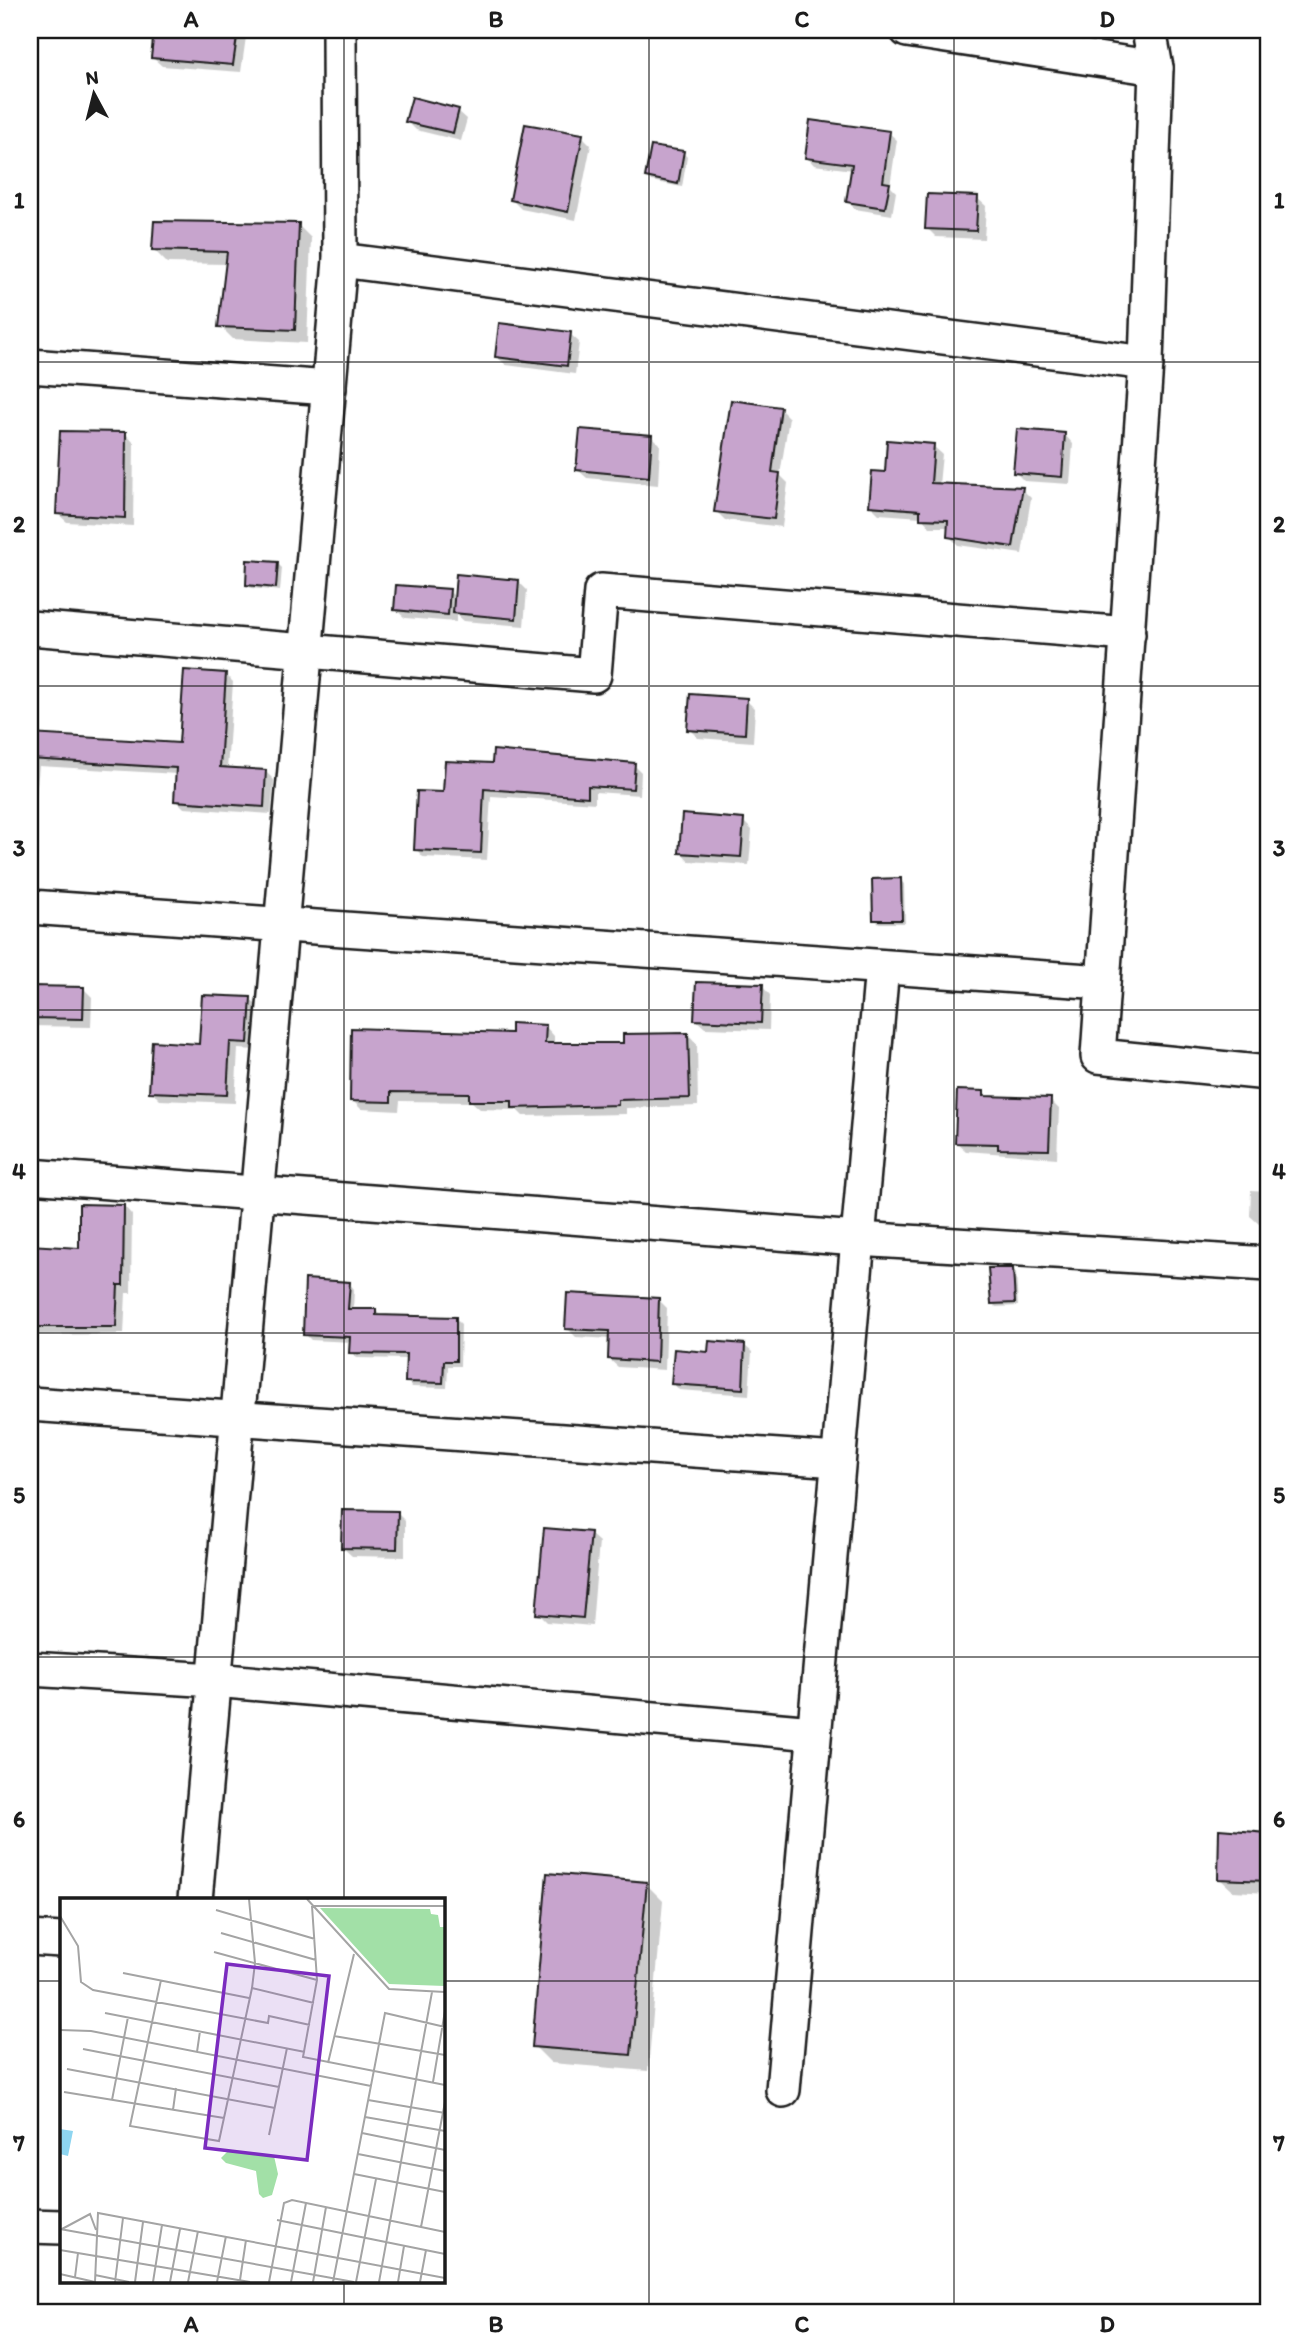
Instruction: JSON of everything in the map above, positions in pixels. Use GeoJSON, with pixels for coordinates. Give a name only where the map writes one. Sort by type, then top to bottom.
{"type":"FeatureCollection","features":[{"type":"Feature","properties":{"kind":"street"},"geometry":{"type":"LineString","coordinates":[[195,1898],[340,260],[339,30]]}},
{"type":"Feature","properties":{"kind":"street"},"geometry":{"type":"LineString","coordinates":[[906,30],[1156,68]]}},
{"type":"Feature","properties":{"kind":"street"},"geometry":{"type":"LineString","coordinates":[[1149,30],[1156,68],[1146,363],[1098,1056],[1268,1073]]}},
{"type":"Feature","properties":{"kind":"street"},"geometry":{"type":"LineString","coordinates":[[340,260],[1146,363]]}},
{"type":"Feature","properties":{"kind":"street"},"geometry":{"type":"LineString","coordinates":[[30,366],[329,388]]}},
{"type":"Feature","properties":{"kind":"street"},"geometry":{"type":"LineString","coordinates":[[30,628],[594,675],[601,591],[1128,634]]}},
{"type":"Feature","properties":{"kind":"street"},"geometry":{"type":"LineString","coordinates":[[30,907],[1103,982]]}},
{"type":"Feature","properties":{"kind":"street"},"geometry":{"type":"LineString","coordinates":[[783,2090],[882,967]]}},
{"type":"Feature","properties":{"kind":"street"},"geometry":{"type":"LineString","coordinates":[[30,1175],[858,1239],[1268,1264]]}},
{"type":"Feature","properties":{"kind":"street"},"geometry":{"type":"LineString","coordinates":[[30,1404],[838,1460]]}},
{"type":"Feature","properties":{"kind":"street"},"geometry":{"type":"LineString","coordinates":[[30,1670],[215,1680],[814,1733]]}},
{"type":"Feature","properties":{"kind":"street"},"geometry":{"type":"LineString","coordinates":[[30,1938],[60,1940]]}},
{"type":"Feature","properties":{"kind":"street"},"geometry":{"type":"LineString","coordinates":[[30,2226],[60,2227]]}},
{"type":"Feature","properties":{"kind":"building"},"geometry":{"type":"Polygon","coordinates":[[[154,30],[238,30],[233,65],[151,58],[154,30]]]}},
{"type":"Feature","properties":{"kind":"building"},"geometry":{"type":"Polygon","coordinates":[[[412,97],[459,109],[453,133],[405,122],[412,97]]]}},
{"type":"Feature","properties":{"kind":"building"},"geometry":{"type":"Polygon","coordinates":[[[810,120],[890,131],[883,182],[890,183],[885,208],[846,202],[852,164],[805,158],[810,120]]]}},
{"type":"Feature","properties":{"kind":"building"},"geometry":{"type":"Polygon","coordinates":[[[525,124],[583,134],[568,212],[510,200],[525,124]]]}},
{"type":"Feature","properties":{"kind":"building"},"geometry":{"type":"Polygon","coordinates":[[[651,146],[684,151],[678,184],[645,177],[651,146]]]}},
{"type":"Feature","properties":{"kind":"building"},"geometry":{"type":"Polygon","coordinates":[[[927,194],[978,196],[976,231],[925,229],[927,194]]]}},
{"type":"Feature","properties":{"kind":"building"},"geometry":{"type":"Polygon","coordinates":[[[154,221],[299,223],[295,330],[218,327],[227,252],[152,250],[154,221]]]}},
{"type":"Feature","properties":{"kind":"building"},"geometry":{"type":"Polygon","coordinates":[[[499,323],[571,332],[567,366],[495,357],[499,323]]]}},
{"type":"Feature","properties":{"kind":"building"},"geometry":{"type":"Polygon","coordinates":[[[731,400],[781,407],[772,472],[780,473],[774,519],[714,512],[731,400]]]}},
{"type":"Feature","properties":{"kind":"building"},"geometry":{"type":"Polygon","coordinates":[[[580,429],[652,435],[649,477],[576,470],[580,429]]]}},
{"type":"Feature","properties":{"kind":"building"},"geometry":{"type":"Polygon","coordinates":[[[1017,429],[1065,433],[1062,477],[1013,473],[1017,429]]]}},
{"type":"Feature","properties":{"kind":"building"},"geometry":{"type":"Polygon","coordinates":[[[60,431],[126,432],[125,518],[56,514],[60,431]]]}},
{"type":"Feature","properties":{"kind":"building"},"geometry":{"type":"Polygon","coordinates":[[[887,440],[934,444],[931,483],[1023,487],[1013,547],[947,537],[948,520],[920,519],[920,510],[869,506],[872,471],[885,472],[887,440]]]}},
{"type":"Feature","properties":{"kind":"building"},"geometry":{"type":"Polygon","coordinates":[[[247,560],[278,562],[276,588],[246,585],[247,560]]]}},
{"type":"Feature","properties":{"kind":"building"},"geometry":{"type":"Polygon","coordinates":[[[456,574],[519,580],[516,619],[453,613],[456,574]]]}},
{"type":"Feature","properties":{"kind":"building"},"geometry":{"type":"Polygon","coordinates":[[[396,585],[450,589],[448,615],[394,610],[396,585]]]}},
{"type":"Feature","properties":{"kind":"building"},"geometry":{"type":"Polygon","coordinates":[[[184,670],[226,673],[220,767],[266,770],[264,807],[174,801],[176,768],[30,759],[31,734],[179,743],[184,670]]]}},
{"type":"Feature","properties":{"kind":"building"},"geometry":{"type":"Polygon","coordinates":[[[690,694],[747,698],[745,734],[687,730],[690,694]]]}},
{"type":"Feature","properties":{"kind":"building"},"geometry":{"type":"Polygon","coordinates":[[[493,750],[635,763],[633,789],[588,786],[588,797],[484,789],[481,853],[414,850],[417,791],[443,792],[445,761],[492,763],[493,750]]]}},
{"type":"Feature","properties":{"kind":"building"},"geometry":{"type":"Polygon","coordinates":[[[682,814],[744,819],[741,857],[679,853],[682,814]]]}},
{"type":"Feature","properties":{"kind":"building"},"geometry":{"type":"Polygon","coordinates":[[[901,878],[902,920],[873,920],[872,879],[901,878]]]}},
{"type":"Feature","properties":{"kind":"building"},"geometry":{"type":"Polygon","coordinates":[[[696,982],[763,984],[761,1023],[694,1020],[696,982]]]}},
{"type":"Feature","properties":{"kind":"building"},"geometry":{"type":"Polygon","coordinates":[[[30,986],[84,987],[83,1019],[30,1018],[30,986]]]}},
{"type":"Feature","properties":{"kind":"building"},"geometry":{"type":"Polygon","coordinates":[[[202,995],[251,997],[248,1043],[230,1042],[227,1095],[149,1092],[152,1041],[199,1044],[202,995]]]}},
{"type":"Feature","properties":{"kind":"building"},"geometry":{"type":"Polygon","coordinates":[[[511,1023],[546,1025],[545,1043],[623,1043],[623,1034],[688,1033],[690,1098],[618,1100],[618,1105],[512,1108],[512,1101],[469,1101],[469,1093],[391,1092],[391,1102],[350,1101],[351,1028],[511,1033],[511,1023]]]}},
{"type":"Feature","properties":{"kind":"building"},"geometry":{"type":"Polygon","coordinates":[[[957,1090],[984,1091],[984,1096],[1051,1098],[1049,1150],[998,1149],[998,1144],[955,1143],[957,1090]]]}},
{"type":"Feature","properties":{"kind":"building"},"geometry":{"type":"Polygon","coordinates":[[[79,1204],[124,1205],[123,1285],[118,1285],[116,1327],[30,1327],[30,1245],[79,1248],[79,1204]]]}},
{"type":"Feature","properties":{"kind":"building"},"geometry":{"type":"Polygon","coordinates":[[[988,1268],[1013,1268],[1015,1303],[991,1304],[988,1268]]]}},
{"type":"Feature","properties":{"kind":"building"},"geometry":{"type":"Polygon","coordinates":[[[305,1279],[350,1282],[348,1309],[376,1309],[376,1315],[456,1317],[456,1361],[444,1361],[443,1383],[405,1382],[406,1354],[349,1353],[350,1337],[303,1335],[305,1279]]]}},
{"type":"Feature","properties":{"kind":"building"},"geometry":{"type":"Polygon","coordinates":[[[567,1293],[659,1298],[657,1362],[608,1359],[609,1331],[565,1329],[567,1293]]]}},
{"type":"Feature","properties":{"kind":"building"},"geometry":{"type":"Polygon","coordinates":[[[709,1341],[745,1344],[743,1389],[671,1384],[674,1349],[708,1352],[709,1341]]]}},
{"type":"Feature","properties":{"kind":"building"},"geometry":{"type":"Polygon","coordinates":[[[342,1510],[398,1511],[397,1549],[341,1548],[342,1510]]]}},
{"type":"Feature","properties":{"kind":"building"},"geometry":{"type":"Polygon","coordinates":[[[544,1528],[591,1532],[583,1618],[536,1614],[544,1528]]]}},
{"type":"Feature","properties":{"kind":"building"},"geometry":{"type":"Polygon","coordinates":[[[1219,1829],[1268,1833],[1268,1881],[1218,1879],[1219,1829]]]}},
{"type":"Feature","properties":{"kind":"building"},"geometry":{"type":"Polygon","coordinates":[[[547,1873],[647,1882],[631,2055],[532,2047],[547,1873]]]}}]}
